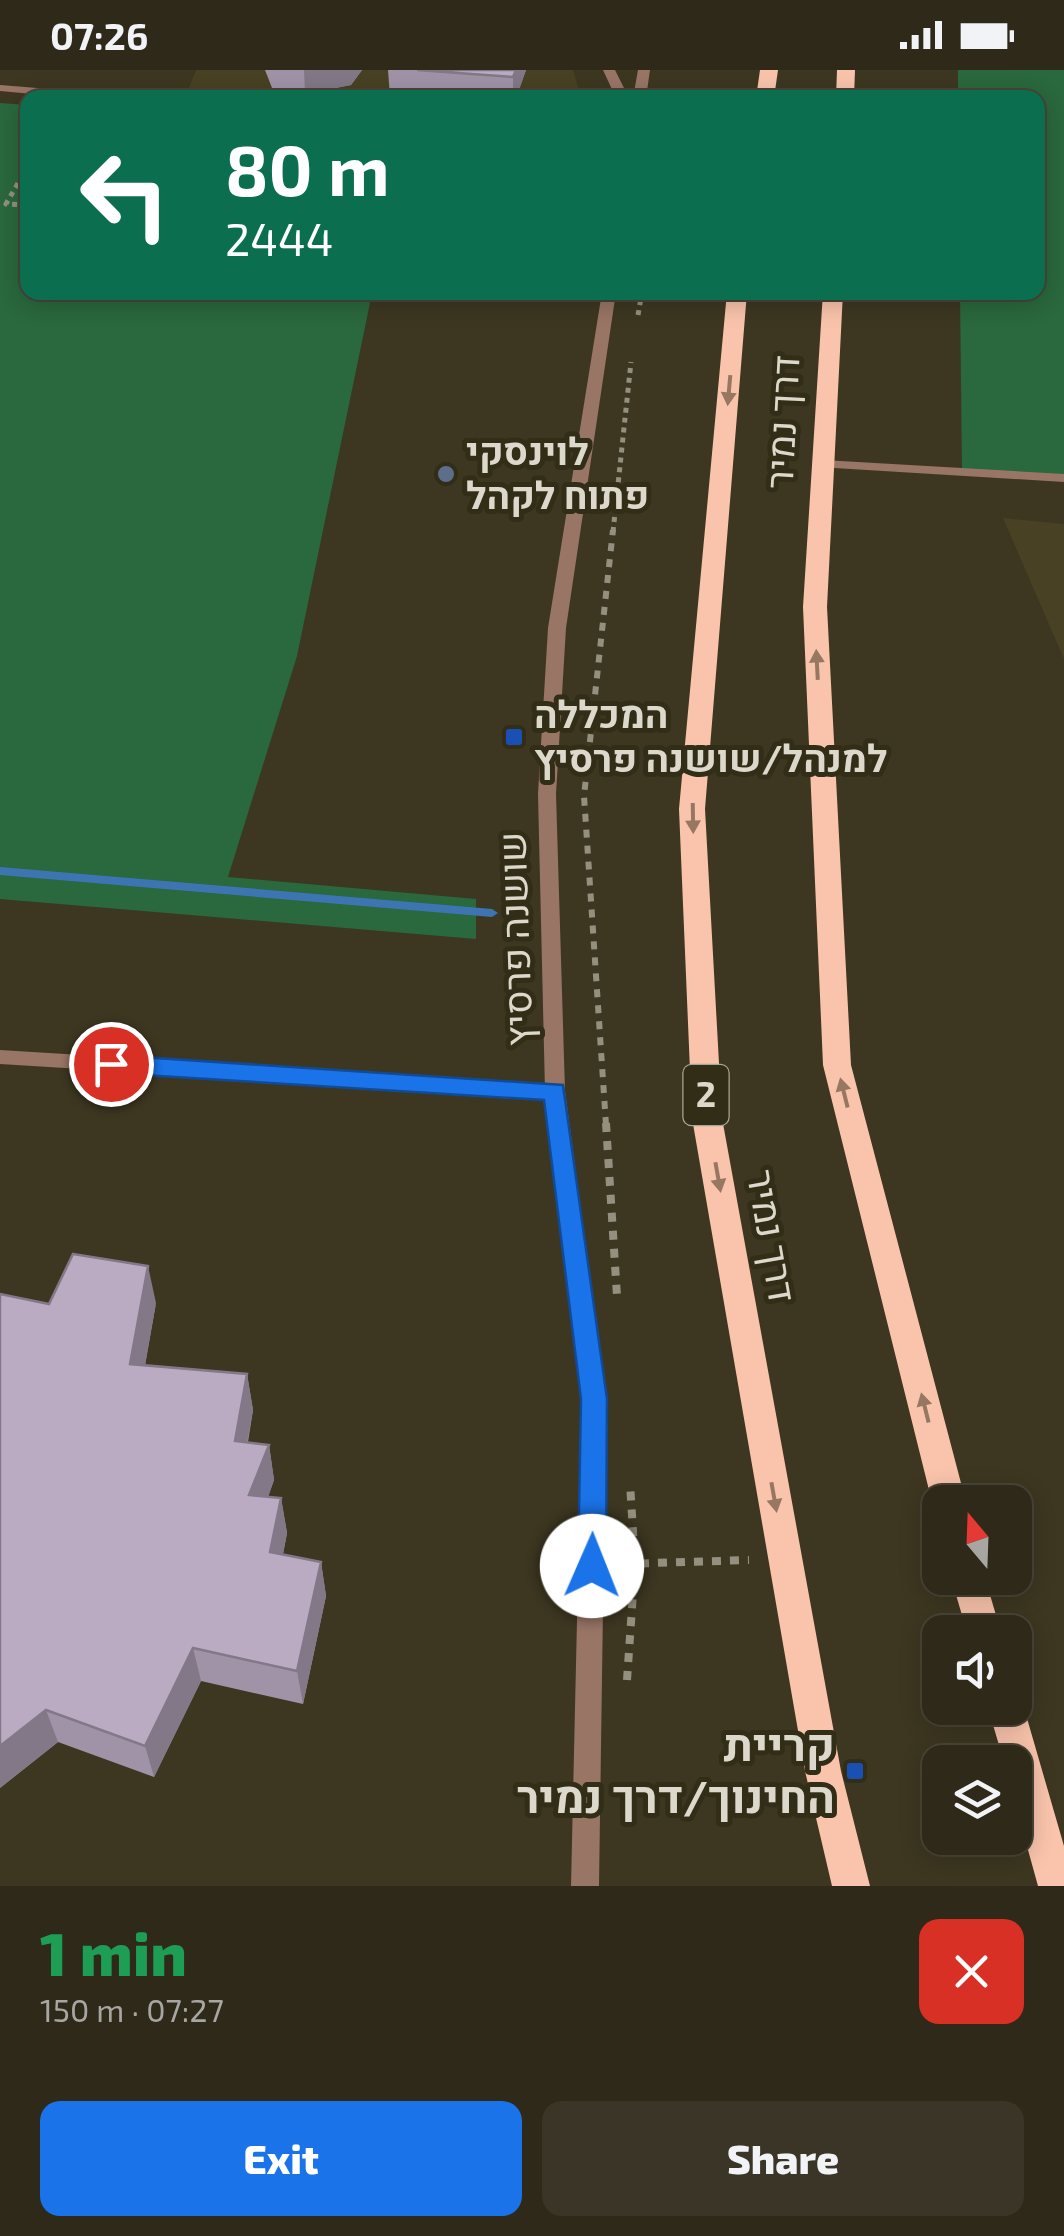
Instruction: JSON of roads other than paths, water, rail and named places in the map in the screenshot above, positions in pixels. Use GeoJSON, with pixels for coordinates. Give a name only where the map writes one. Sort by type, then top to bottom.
{"type":"FeatureCollection","features":[{"type":"Feature","properties":{"kind":"highway","name":"דרך נמיר"},"geometry":{"type":"LineString","coordinates":[[736,300],[692,809],[707,1118],[823,1771],[851,1886]]}},
{"type":"Feature","properties":{"kind":"highway","name":"דרך נמיר"},"geometry":{"type":"LineString","coordinates":[[833,300],[814,607],[837,1064],[945,1485]]}},
{"type":"Feature","properties":{"kind":"highway"},"geometry":{"type":"LineString","coordinates":[[1011,1725],[1057,1886]]}},
{"type":"Feature","properties":{"kind":"street","name":"שושנה פרסיץ"},"geometry":{"type":"LineString","coordinates":[[585,1886],[594,1399],[555,1091],[547,794],[556,628],[608,300]]}},
{"type":"Feature","properties":{"kind":"lane"},"geometry":{"type":"LineString","coordinates":[[823,464],[1064,478]]}},
{"type":"Feature","properties":{"kind":"lane"},"geometry":{"type":"LineString","coordinates":[[0,1057],[555,1091]]}},
{"type":"Feature","properties":{"kind":"waterway"},"geometry":{"type":"LineString","coordinates":[[0,871],[492,913]]}},
{"type":"Feature","properties":{"kind":"place","name":"לוינסקי פתוח לקהל"},"geometry":{"type":"Point","coordinates":[446,474]}},
{"type":"Feature","properties":{"kind":"place","name":"המכללה למנהל/שושנה פרסיץ"},"geometry":{"type":"Point","coordinates":[514,737]}},
{"type":"Feature","properties":{"kind":"place","name":"קריית החינוך/דרך נמיר"},"geometry":{"type":"Point","coordinates":[855,1771]}}]}
